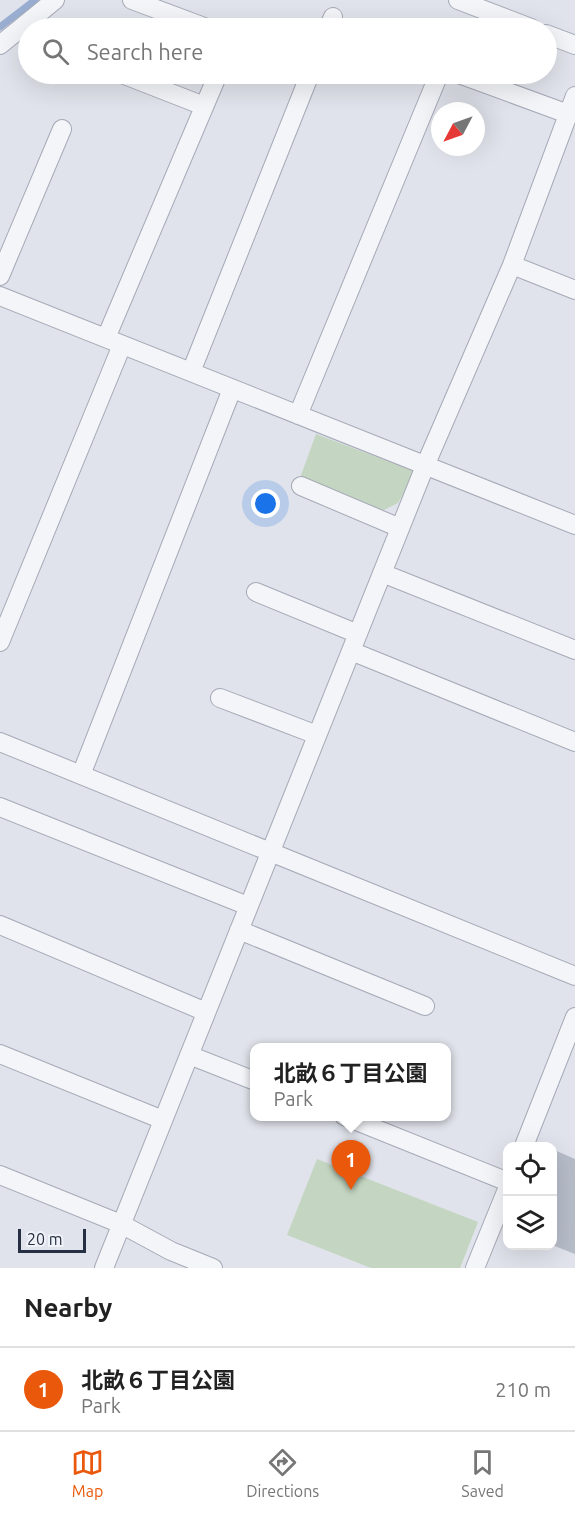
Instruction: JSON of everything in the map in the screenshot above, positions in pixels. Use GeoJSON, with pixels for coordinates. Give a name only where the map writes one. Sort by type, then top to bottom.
{"type":"FeatureCollection","features":[{"type":"Feature","properties":{"kind":"street"},"geometry":{"type":"LineString","coordinates":[[38,18],[55,0]]}},
{"type":"Feature","properties":{"kind":"street"},"geometry":{"type":"LineString","coordinates":[[132,0],[180,18]]}},
{"type":"Feature","properties":{"kind":"street"},"geometry":{"type":"LineString","coordinates":[[458,0],[505,18]]}},
{"type":"Feature","properties":{"kind":"street"},"geometry":{"type":"LineString","coordinates":[[0,45],[18,36]]}},
{"type":"Feature","properties":{"kind":"street"},"geometry":{"type":"LineString","coordinates":[[557,38],[575,45]]}},
{"type":"Feature","properties":{"kind":"street"},"geometry":{"type":"LineString","coordinates":[[148,84],[204,106]]}},
{"type":"Feature","properties":{"kind":"street"},"geometry":{"type":"LineString","coordinates":[[0,642],[5,613],[214,84]]}},
{"type":"Feature","properties":{"kind":"street"},"geometry":{"type":"LineString","coordinates":[[191,372],[306,84]]}},
{"type":"Feature","properties":{"kind":"street"},"geometry":{"type":"LineString","coordinates":[[298,415],[435,84]]}},
{"type":"Feature","properties":{"kind":"street"},"geometry":{"type":"LineString","coordinates":[[104,1268],[425,466],[512,265],[572,105],[495,84]]}},
{"type":"Feature","properties":{"kind":"street"},"geometry":{"type":"LineString","coordinates":[[0,276],[62,129]]}},
{"type":"Feature","properties":{"kind":"street"},"geometry":{"type":"LineString","coordinates":[[512,265],[575,290]]}},
{"type":"Feature","properties":{"kind":"street"},"geometry":{"type":"LineString","coordinates":[[0,296],[575,525]]}},
{"type":"Feature","properties":{"kind":"street"},"geometry":{"type":"LineString","coordinates":[[81,775],[232,389]]}},
{"type":"Feature","properties":{"kind":"street"},"geometry":{"type":"LineString","coordinates":[[301,486],[400,528]]}},
{"type":"Feature","properties":{"kind":"street"},"geometry":{"type":"LineString","coordinates":[[382,573],[575,650]]}},
{"type":"Feature","properties":{"kind":"street"},"geometry":{"type":"LineString","coordinates":[[256,592],[358,634]]}},
{"type":"Feature","properties":{"kind":"street"},"geometry":{"type":"LineString","coordinates":[[351,651],[575,742]]}},
{"type":"Feature","properties":{"kind":"street"},"geometry":{"type":"LineString","coordinates":[[220,698],[317,735]]}},
{"type":"Feature","properties":{"kind":"street"},"geometry":{"type":"LineString","coordinates":[[0,742],[575,976]]}},
{"type":"Feature","properties":{"kind":"street"},"geometry":{"type":"LineString","coordinates":[[0,807],[248,906]]}},
{"type":"Feature","properties":{"kind":"street"},"geometry":{"type":"LineString","coordinates":[[0,925],[206,1012]]}},
{"type":"Feature","properties":{"kind":"street"},"geometry":{"type":"LineString","coordinates":[[239,930],[425,1006]]}},
{"type":"Feature","properties":{"kind":"street"},"geometry":{"type":"LineString","coordinates":[[526,1142],[575,1017]]}},
{"type":"Feature","properties":{"kind":"street"},"geometry":{"type":"LineString","coordinates":[[0,1054],[163,1120]]}},
{"type":"Feature","properties":{"kind":"street"},"geometry":{"type":"LineString","coordinates":[[189,1055],[250,1079]]}},
{"type":"Feature","properties":{"kind":"street"},"geometry":{"type":"LineString","coordinates":[[356,1121],[503,1180]]}},
{"type":"Feature","properties":{"kind":"street"},"geometry":{"type":"LineString","coordinates":[[0,1175],[121,1224],[171,1251],[213,1268]]}},
{"type":"Feature","properties":{"kind":"street"},"geometry":{"type":"LineString","coordinates":[[475,1268],[503,1196]]}},
{"type":"Feature","properties":{"kind":"green space"},"geometry":{"type":"Polygon","coordinates":[[[316,434],[416,472],[398,503],[382,511],[300,478],[316,434]]]}},
{"type":"Feature","properties":{"kind":"green space"},"geometry":{"type":"Polygon","coordinates":[[[317,1159],[478,1222],[460,1268],[371,1268],[287,1235],[317,1159]]]}},
{"type":"Feature","properties":{"kind":"building"},"geometry":{"type":"Polygon","coordinates":[[[557,1151],[575,1159],[575,1254],[557,1247],[557,1151]]]}},
{"type":"Feature","properties":{"kind":"waterway"},"geometry":{"type":"LineString","coordinates":[[0,27],[35,0]]}},
{"type":"Feature","properties":{"kind":"place","name":"北畝６丁目公園"},"geometry":{"type":"Point","coordinates":[351,1190]}}]}
